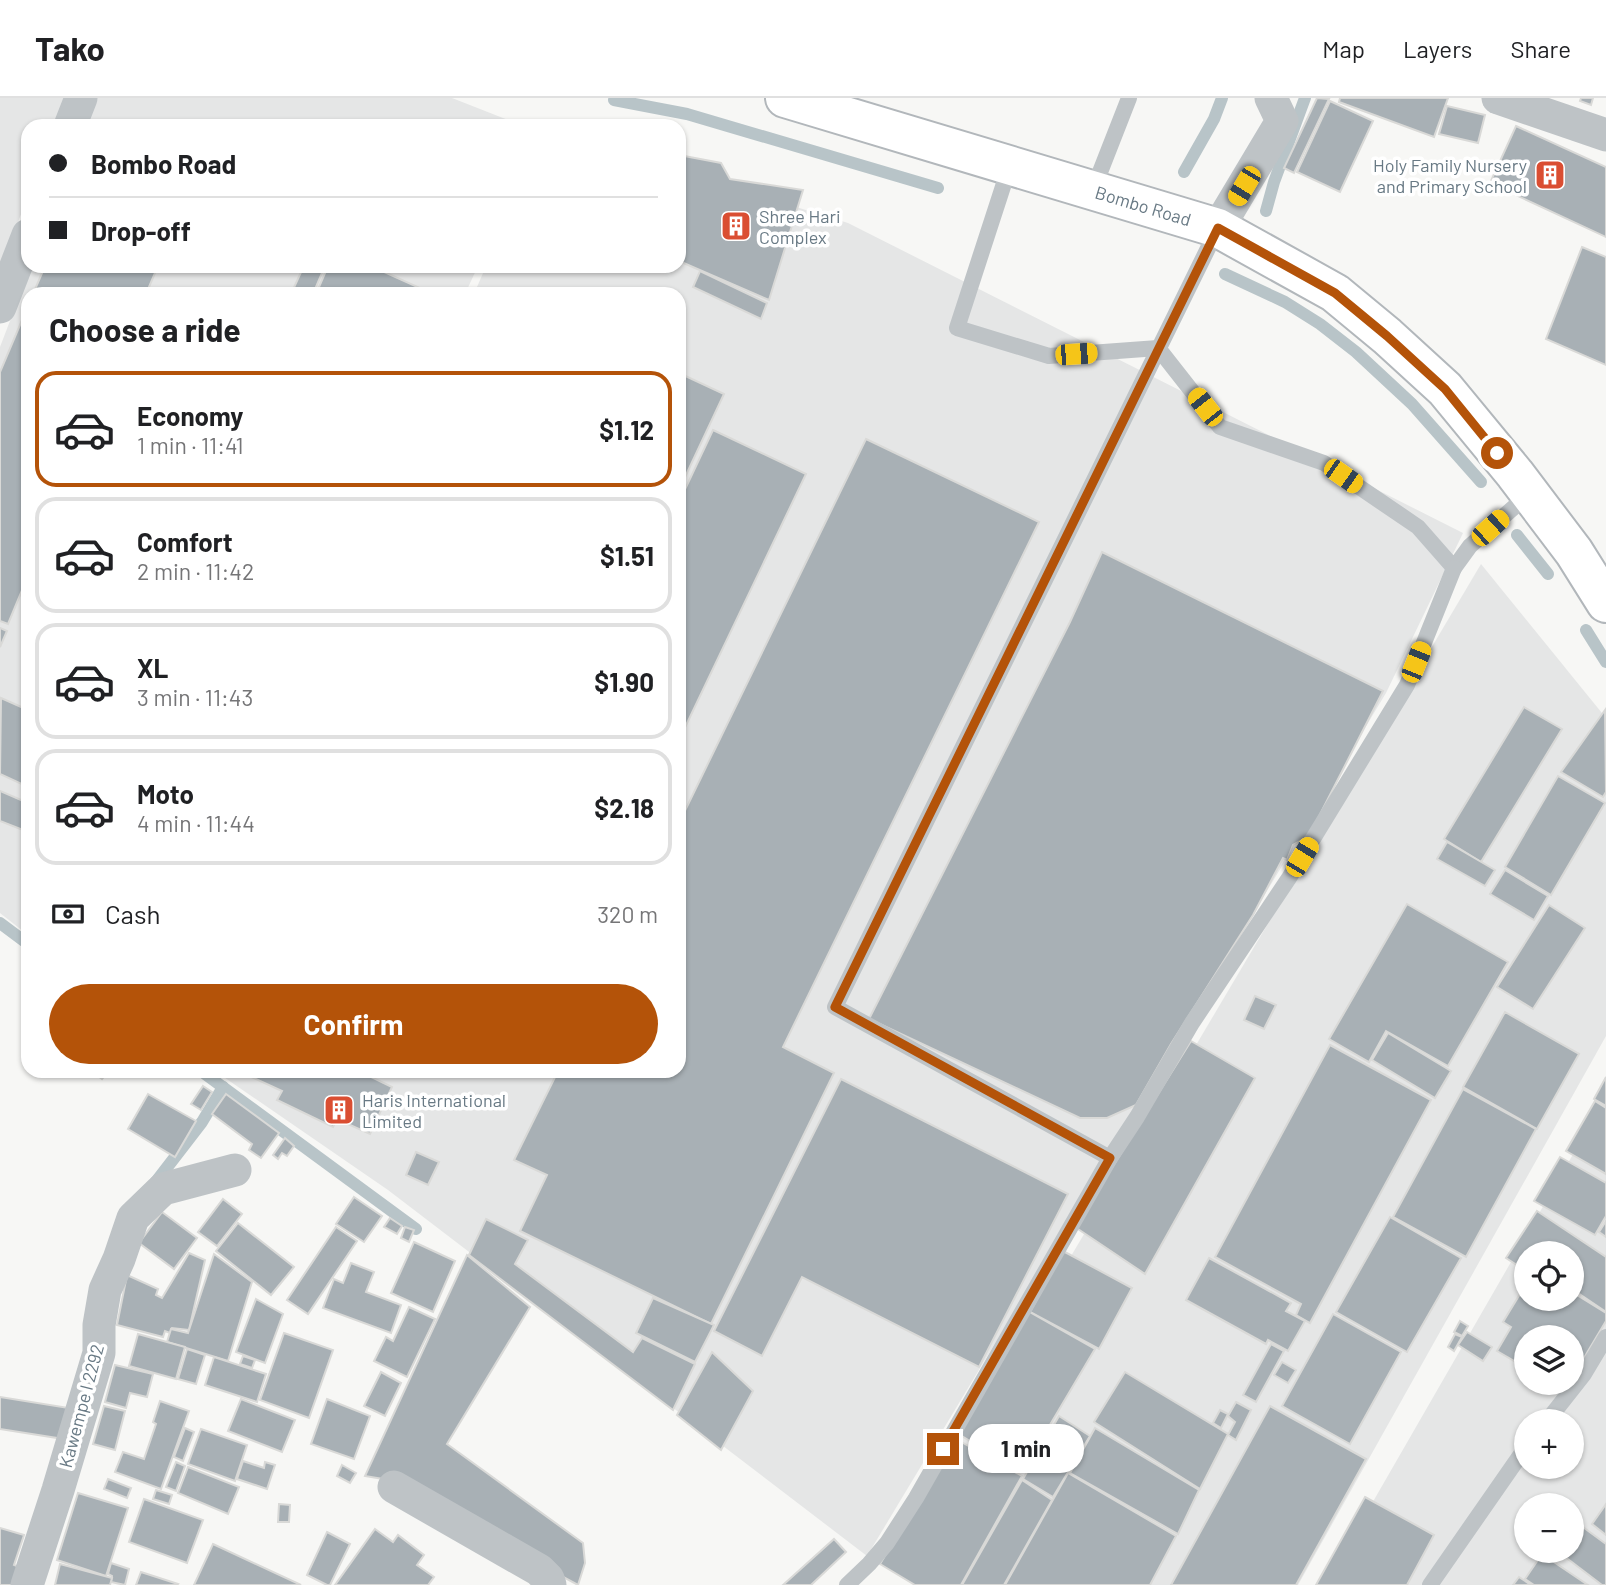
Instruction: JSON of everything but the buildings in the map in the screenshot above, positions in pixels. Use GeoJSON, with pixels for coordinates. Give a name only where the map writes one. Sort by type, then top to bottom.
{"type":"FeatureCollection","features":[{"type":"Feature","properties":{"kind":"main road","name":"Bombo Road"},"geometry":{"type":"LineString","coordinates":[[785,98],[1218,228],[1335,293],[1445,389],[1530,493],[1574,552],[1606,603]]}},
{"type":"Feature","properties":{"kind":"street"},"geometry":{"type":"LineString","coordinates":[[73,119],[81,98]]}},
{"type":"Feature","properties":{"kind":"street"},"geometry":{"type":"LineString","coordinates":[[1218,228],[1282,121],[1271,98]]}},
{"type":"Feature","properties":{"kind":"street"},"geometry":{"type":"LineString","coordinates":[[1498,98],[1606,135]]}},
{"type":"Feature","properties":{"kind":"street"},"geometry":{"type":"LineString","coordinates":[[0,307],[21,253]]}},
{"type":"Feature","properties":{"kind":"street","name":"Kawempe I 2292"},"geometry":{"type":"LineString","coordinates":[[27,1585],[99,1353],[99,1325],[105,1290],[134,1218],[163,1189],[235,1170]]}},
{"type":"Feature","properties":{"kind":"street"},"geometry":{"type":"LineString","coordinates":[[394,1487],[539,1570],[550,1585]]}},
{"type":"Feature","properties":{"kind":"lane"},"geometry":{"type":"LineString","coordinates":[[1093,190],[1129,98]]}},
{"type":"Feature","properties":{"kind":"lane"},"geometry":{"type":"LineString","coordinates":[[1010,165],[957,328],[1049,356],[1158,348]]}},
{"type":"Feature","properties":{"kind":"lane"},"geometry":{"type":"LineString","coordinates":[[1110,1158],[835,1007],[1218,228]]}},
{"type":"Feature","properties":{"kind":"lane"},"geometry":{"type":"LineString","coordinates":[[1158,348],[1220,427],[1324,463],[1418,527],[1454,568]]}},
{"type":"Feature","properties":{"kind":"lane"},"geometry":{"type":"LineString","coordinates":[[848,1585],[887,1543],[916,1498],[1110,1158],[1192,1023],[1289,878],[1407,685],[1454,568],[1470,546],[1530,493]]}},
{"type":"Feature","properties":{"kind":"lane"},"geometry":{"type":"LineString","coordinates":[[1556,1409],[1584,1374],[1606,1337]]}},
{"type":"Feature","properties":{"kind":"lane"},"geometry":{"type":"LineString","coordinates":[[1430,1585],[1514,1464]]}},
{"type":"Feature","properties":{"kind":"shaded area"},"geometry":{"type":"Polygon","coordinates":[[[0,98],[66,98],[58,119],[21,119],[21,214],[0,269],[0,98]]]}},
{"type":"Feature","properties":{"kind":"shaded area"},"geometry":{"type":"Polygon","coordinates":[[[96,98],[452,98],[505,119],[88,119],[96,98]]]}},
{"type":"Feature","properties":{"kind":"shaded area","name":"Haris International Limited"},"geometry":{"type":"Polygon","coordinates":[[[686,173],[848,223],[1463,533],[1386,693],[867,1556],[388,1190],[225,1078],[686,1078],[686,287],[477,287],[483,273],[686,273],[686,173]]]}},
{"type":"Feature","properties":{"kind":"shaded area"},"geometry":{"type":"Polygon","coordinates":[[[28,273],[475,273],[468,287],[23,287],[28,273]]]}},
{"type":"Feature","properties":{"kind":"shaded area"},"geometry":{"type":"Polygon","coordinates":[[[21,292],[21,930],[0,913],[0,347],[21,292]]]}},
{"type":"Feature","properties":{"kind":"shaded area"},"geometry":{"type":"Polygon","coordinates":[[[1481,564],[1606,718],[1606,1036],[1298,1585],[918,1585],[888,1565],[1481,564]]]}},
{"type":"Feature","properties":{"kind":"shaded area"},"geometry":{"type":"Polygon","coordinates":[[[1606,1097],[1606,1585],[1325,1585],[1514,1257],[1514,1311],[1584,1311],[1584,1241],[1523,1241],[1606,1097]]]}},
{"type":"Feature","properties":{"kind":"waterway"},"geometry":{"type":"LineString","coordinates":[[1184,172],[1214,119],[1222,98]]}},
{"type":"Feature","properties":{"kind":"waterway"},"geometry":{"type":"LineString","coordinates":[[1266,211],[1305,98]]}},
{"type":"Feature","properties":{"kind":"waterway"},"geometry":{"type":"LineString","coordinates":[[614,100],[687,114],[938,188]]}},
{"type":"Feature","properties":{"kind":"waterway"},"geometry":{"type":"LineString","coordinates":[[1225,274],[1285,302],[1320,324],[1356,352],[1412,404],[1481,482]]}},
{"type":"Feature","properties":{"kind":"waterway"},"geometry":{"type":"LineString","coordinates":[[1517,535],[1548,574]]}},
{"type":"Feature","properties":{"kind":"waterway"},"geometry":{"type":"LineString","coordinates":[[1586,630],[1606,662]]}},
{"type":"Feature","properties":{"kind":"waterway"},"geometry":{"type":"LineString","coordinates":[[0,923],[21,939]]}},
{"type":"Feature","properties":{"kind":"waterway"},"geometry":{"type":"LineString","coordinates":[[211,1078],[416,1229]]}},
{"type":"Feature","properties":{"kind":"waterway"},"geometry":{"type":"LineString","coordinates":[[155,1183],[202,1122],[223,1087]]}},
{"type":"Feature","properties":{"kind":"place","name":"Holy Family Nursery and Primary School"},"geometry":{"type":"Point","coordinates":[1550,175]}},
{"type":"Feature","properties":{"kind":"place","name":"Shree Hari Complex"},"geometry":{"type":"Point","coordinates":[736,226]}},
{"type":"Feature","properties":{"kind":"place","name":"Haris International Limited"},"geometry":{"type":"Point","coordinates":[339,1110]}},
{"type":"Feature","properties":{"kind":"route"},"geometry":{"type":"LineString","coordinates":[[943,1449],[1110,1158],[835,1007],[1218,228],[1335,293],[1445,389],[1497,453]]}}]}
